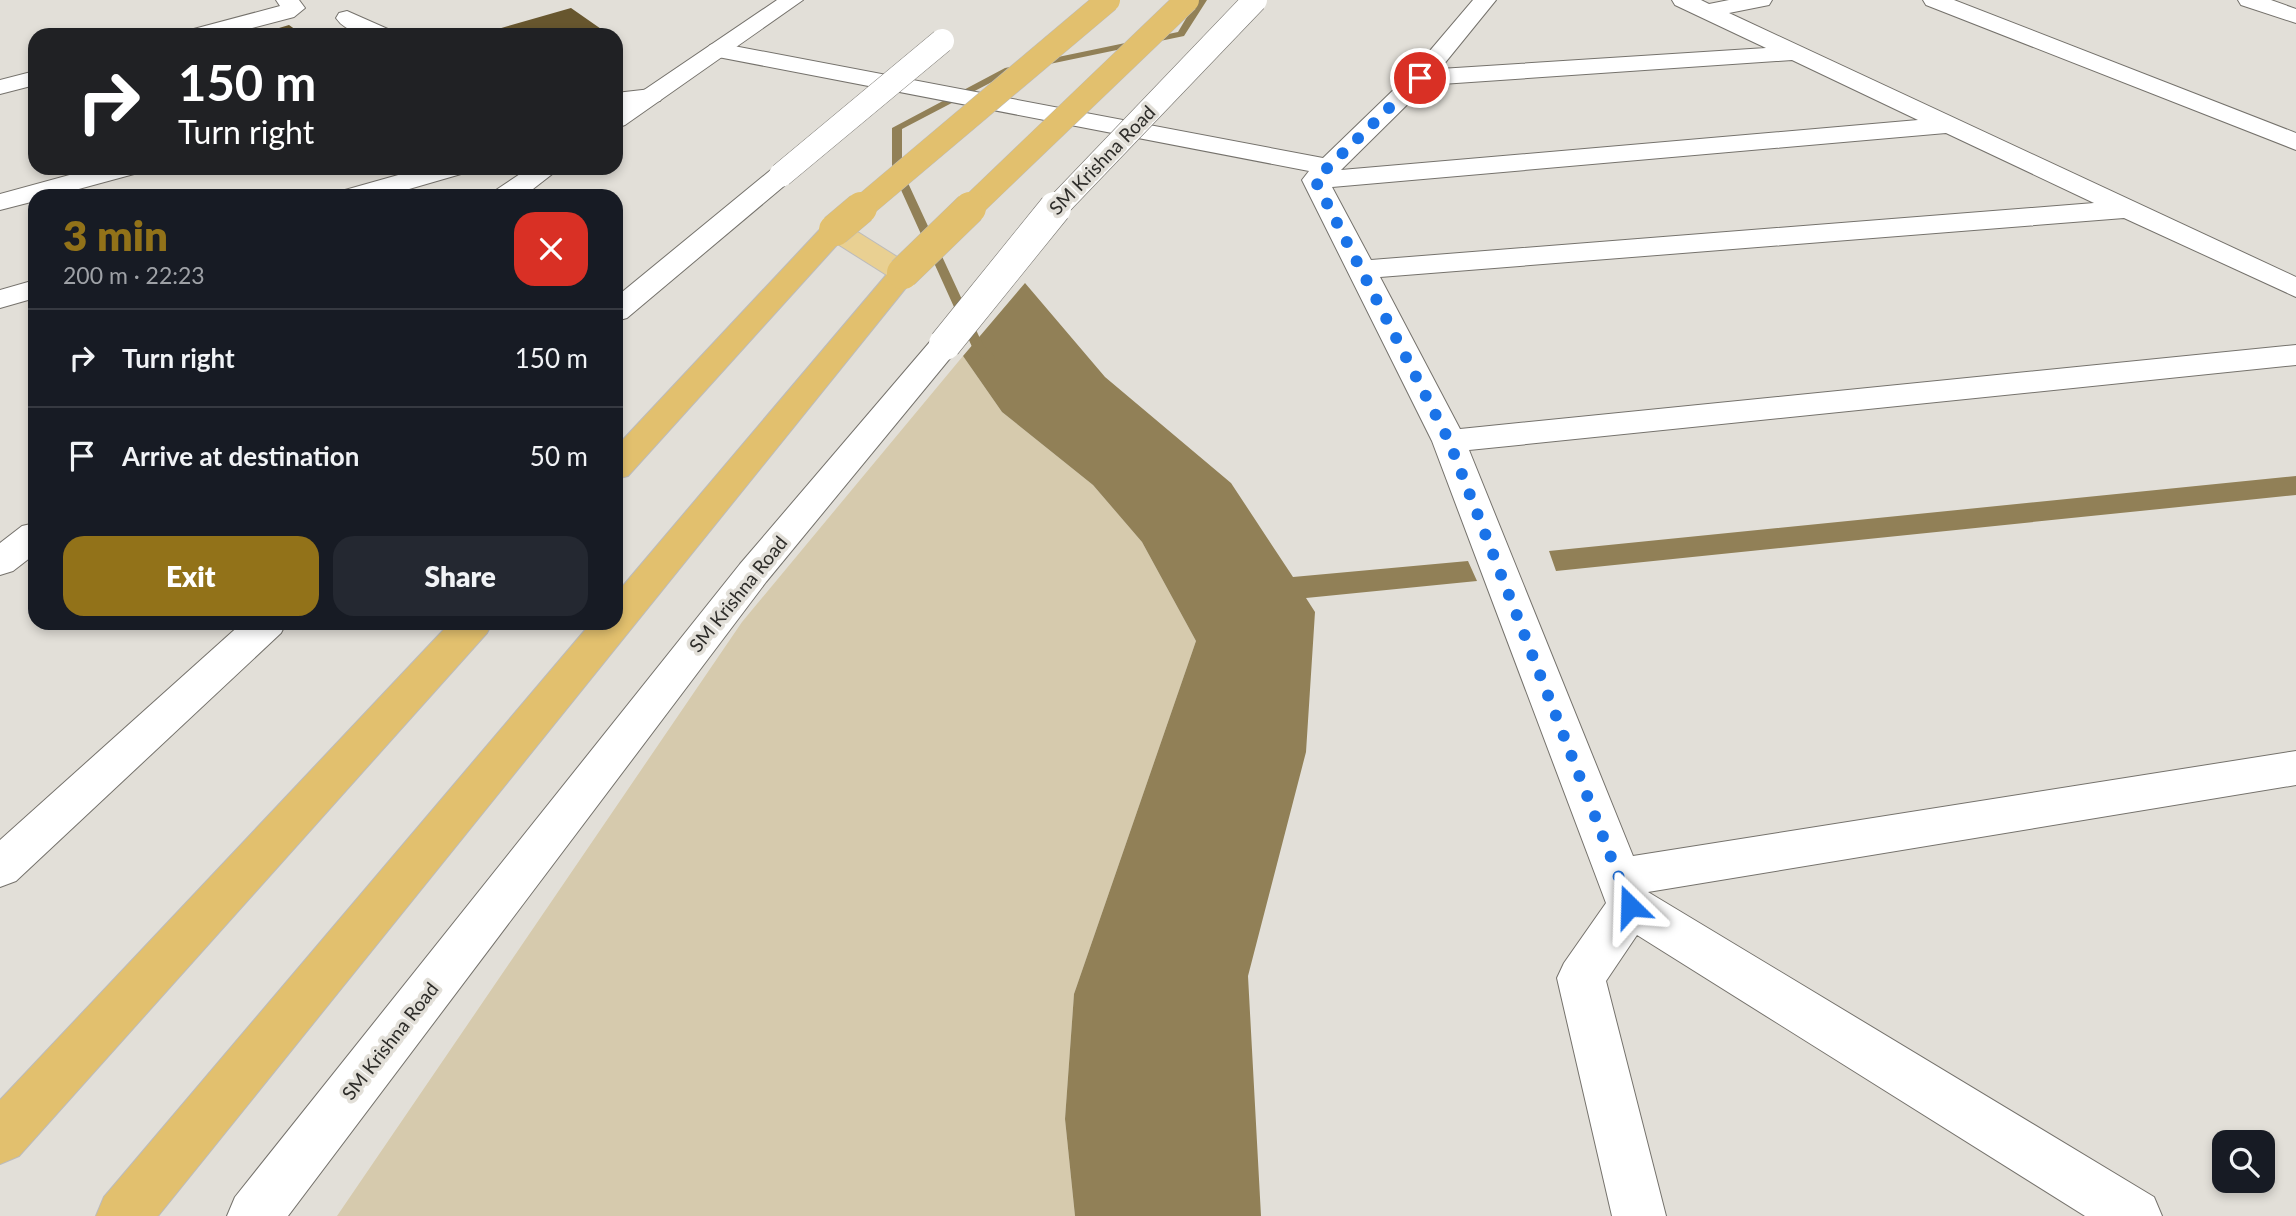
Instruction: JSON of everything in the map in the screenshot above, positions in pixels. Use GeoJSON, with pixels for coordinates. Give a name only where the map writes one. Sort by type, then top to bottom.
{"type":"FeatureCollection","features":[{"type":"Feature","properties":{"kind":"highway"},"geometry":{"type":"LineString","coordinates":[[623,460],[835,229],[1108,0]]}},
{"type":"Feature","properties":{"kind":"highway"},"geometry":{"type":"LineString","coordinates":[[623,611],[903,273],[1187,0]]}},
{"type":"Feature","properties":{"kind":"highway"},"geometry":{"type":"LineString","coordinates":[[0,1138],[467,630]]}},
{"type":"Feature","properties":{"kind":"highway"},"geometry":{"type":"LineString","coordinates":[[122,1216],[608,630]]}},
{"type":"Feature","properties":{"kind":"main road"},"geometry":{"type":"LineString","coordinates":[[835,229],[903,273]]}},
{"type":"Feature","properties":{"kind":"street"},"geometry":{"type":"LineString","coordinates":[[225,28],[294,8],[287,0]]}},
{"type":"Feature","properties":{"kind":"street"},"geometry":{"type":"LineString","coordinates":[[623,115],[792,0]]}},
{"type":"Feature","properties":{"kind":"street","name":"SM Krishna Road"},"geometry":{"type":"LineString","coordinates":[[254,1216],[753,573],[945,344],[1048,216],[1255,0]]}},
{"type":"Feature","properties":{"kind":"street"},"geometry":{"type":"LineString","coordinates":[[1322,174],[1420,78],[1485,0]]}},
{"type":"Feature","properties":{"kind":"street"},"geometry":{"type":"LineString","coordinates":[[1683,0],[2296,288]]}},
{"type":"Feature","properties":{"kind":"street"},"geometry":{"type":"LineString","coordinates":[[1708,11],[1761,0]]}},
{"type":"Feature","properties":{"kind":"street"},"geometry":{"type":"LineString","coordinates":[[1934,0],[2296,142]]}},
{"type":"Feature","properties":{"kind":"street"},"geometry":{"type":"LineString","coordinates":[[2249,0],[2296,16]]}},
{"type":"Feature","properties":{"kind":"street"},"geometry":{"type":"LineString","coordinates":[[347,19],[367,28]]}},
{"type":"Feature","properties":{"kind":"street"},"geometry":{"type":"LineString","coordinates":[[623,306],[942,41]]}},
{"type":"Feature","properties":{"kind":"street"},"geometry":{"type":"LineString","coordinates":[[718,50],[1322,174],[1952,125]]}},
{"type":"Feature","properties":{"kind":"street"},"geometry":{"type":"LineString","coordinates":[[1420,78],[1798,52]]}},
{"type":"Feature","properties":{"kind":"street"},"geometry":{"type":"LineString","coordinates":[[0,87],[28,80]]}},
{"type":"Feature","properties":{"kind":"street"},"geometry":{"type":"LineString","coordinates":[[623,99],[651,96]]}},
{"type":"Feature","properties":{"kind":"street"},"geometry":{"type":"LineString","coordinates":[[1322,174],[1362,270],[1449,441],[1624,892],[2086,1200],[2135,1216]]}},
{"type":"Feature","properties":{"kind":"street"},"geometry":{"type":"LineString","coordinates":[[48,189],[99,175]]}},
{"type":"Feature","properties":{"kind":"street"},"geometry":{"type":"LineString","coordinates":[[379,189],[428,175]]}},
{"type":"Feature","properties":{"kind":"street"},"geometry":{"type":"LineString","coordinates":[[516,189],[537,175]]}},
{"type":"Feature","properties":{"kind":"street"},"geometry":{"type":"LineString","coordinates":[[0,202],[28,194]]}},
{"type":"Feature","properties":{"kind":"street"},"geometry":{"type":"LineString","coordinates":[[1362,270],[2129,209]]}},
{"type":"Feature","properties":{"kind":"street"},"geometry":{"type":"LineString","coordinates":[[0,299],[28,291]]}},
{"type":"Feature","properties":{"kind":"street"},"geometry":{"type":"LineString","coordinates":[[1449,441],[2296,355]]}},
{"type":"Feature","properties":{"kind":"street"},"geometry":{"type":"LineString","coordinates":[[0,562],[28,540]]}},
{"type":"Feature","properties":{"kind":"street"},"geometry":{"type":"LineString","coordinates":[[0,869],[259,630]]}},
{"type":"Feature","properties":{"kind":"street"},"geometry":{"type":"LineString","coordinates":[[1624,892],[2296,768]]}},
{"type":"Feature","properties":{"kind":"street"},"geometry":{"type":"LineString","coordinates":[[1624,892],[1581,978],[1639,1216]]}},
{"type":"Feature","properties":{"kind":"shaded area"},"geometry":{"type":"Polygon","coordinates":[[[1025,283],[1105,377],[1231,483],[1293,577],[1468,561],[1477,581],[1306,598],[1315,612],[1306,752],[1248,976],[1261,1216],[1075,1216],[1065,1119],[1074,994],[1196,641],[1142,542],[1093,485],[1002,412],[963,356],[1025,283]]]}},
{"type":"Feature","properties":{"kind":"shaded area"},"geometry":{"type":"Polygon","coordinates":[[[963,356],[1002,412],[1093,485],[1142,542],[1196,641],[1074,994],[1065,1119],[1075,1216],[337,1216],[742,622],[963,356]]]}},
{"type":"Feature","properties":{"kind":"shaded area"},"geometry":{"type":"Polygon","coordinates":[[[2296,476],[2296,495],[1556,571],[1549,551],[2296,476]]]}},
{"type":"Feature","properties":{"kind":"building"},"geometry":{"type":"Polygon","coordinates":[[[571,8],[600,28],[501,28],[571,8]]]}},
{"type":"Feature","properties":{"kind":"waterway"},"geometry":{"type":"LineString","coordinates":[[989,356],[979,349],[897,170],[897,128],[1008,70],[1181,34],[1202,0]]}},
{"type":"Feature","properties":{"kind":"route"},"geometry":{"type":"LineString","coordinates":[[1420,78],[1315,180],[1449,441],[1630,906]]}}]}
